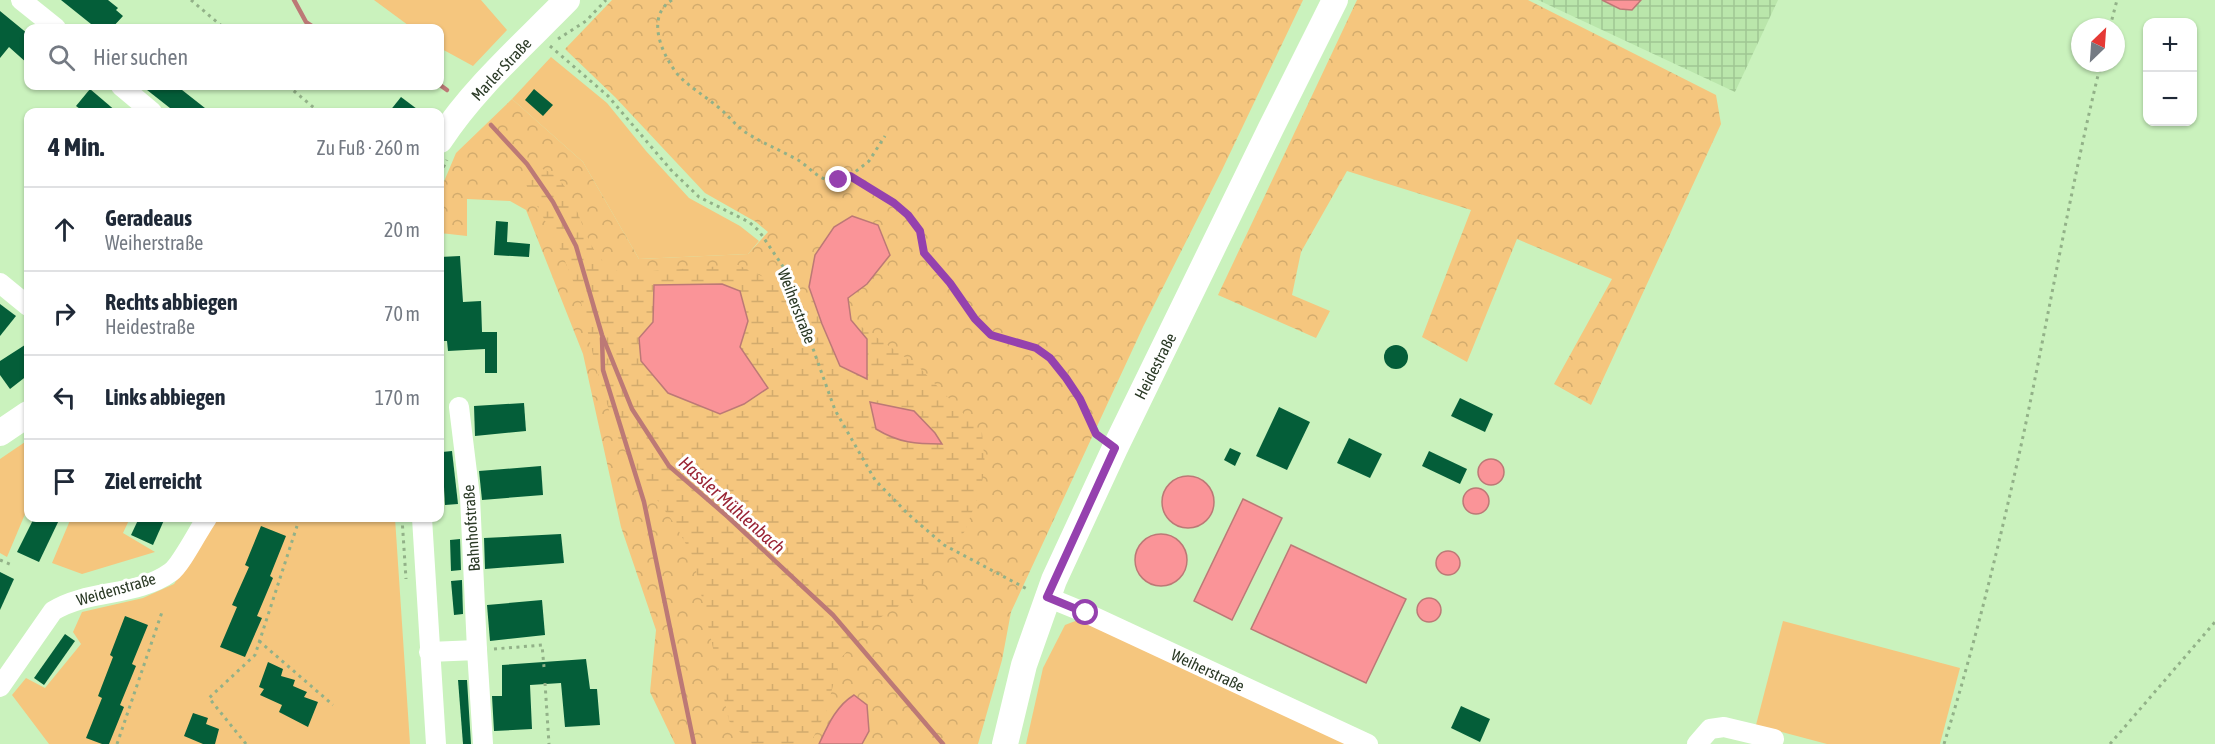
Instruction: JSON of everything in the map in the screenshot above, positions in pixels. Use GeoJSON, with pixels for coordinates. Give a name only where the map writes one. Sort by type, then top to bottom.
{"type":"FeatureCollection","features":[{"type":"Feature","properties":{"kind":"main road","name":"Marler Straße"},"geometry":{"type":"LineString","coordinates":[[444,134],[451,123],[567,0]]}},
{"type":"Feature","properties":{"kind":"main road","name":"Heidestraße"},"geometry":{"type":"LineString","coordinates":[[1005,744],[1040,594],[1115,448],[1270,128],[1335,0]]}},
{"type":"Feature","properties":{"kind":"main road"},"geometry":{"type":"LineString","coordinates":[[0,433],[24,417]]}},
{"type":"Feature","properties":{"kind":"street"},"geometry":{"type":"LineString","coordinates":[[21,0],[51,24]]}},
{"type":"Feature","properties":{"kind":"street"},"geometry":{"type":"LineString","coordinates":[[126,90],[147,108]]}},
{"type":"Feature","properties":{"kind":"street"},"geometry":{"type":"LineString","coordinates":[[0,283],[24,303]]}},
{"type":"Feature","properties":{"kind":"street","name":"Bahnhofstraße"},"geometry":{"type":"LineString","coordinates":[[459,407],[470,497],[483,744]]}},
{"type":"Feature","properties":{"kind":"street","name":"Weidenstraße"},"geometry":{"type":"LineString","coordinates":[[0,687],[53,611],[66,603],[146,584],[173,571],[204,522]]}},
{"type":"Feature","properties":{"kind":"street"},"geometry":{"type":"LineString","coordinates":[[422,522],[436,744]]}},
{"type":"Feature","properties":{"kind":"street","name":"Weiherstraße"},"geometry":{"type":"LineString","coordinates":[[1040,594],[1086,613],[1368,744]]}},
{"type":"Feature","properties":{"kind":"street"},"geometry":{"type":"LineString","coordinates":[[429,652],[477,650]]}},
{"type":"Feature","properties":{"kind":"street"},"geometry":{"type":"LineString","coordinates":[[1697,744],[1710,729],[1724,727],[1773,739]]}},
{"type":"Feature","properties":{"kind":"path"},"geometry":{"type":"LineString","coordinates":[[191,0],[219,24]]}},
{"type":"Feature","properties":{"kind":"path"},"geometry":{"type":"LineString","coordinates":[[672,0],[664,4],[656,30],[669,60],[678,75],[698,93],[718,106],[742,130],[799,161],[826,180],[839,180],[850,176],[869,161],[885,136]]}},
{"type":"Feature","properties":{"kind":"path"},"geometry":{"type":"LineString","coordinates":[[2112,18],[2117,0]]}},
{"type":"Feature","properties":{"kind":"path","name":"Weiherstraße"},"geometry":{"type":"LineString","coordinates":[[536,32],[608,96],[671,170],[699,197],[749,222],[759,231],[784,268],[835,410],[875,480],[908,514],[944,545],[1040,594]]}},
{"type":"Feature","properties":{"kind":"path"},"geometry":{"type":"LineString","coordinates":[[1944,744],[1966,671],[2024,431],[2080,148],[2099,72]]}},
{"type":"Feature","properties":{"kind":"path"},"geometry":{"type":"LineString","coordinates":[[293,90],[315,108]]}},
{"type":"Feature","properties":{"kind":"path"},"geometry":{"type":"LineString","coordinates":[[850,176],[894,203],[908,215],[920,231],[924,253],[950,283],[975,319],[991,335],[1036,348],[1050,358],[1080,399],[1096,434],[1115,448]]}},
{"type":"Feature","properties":{"kind":"path"},"geometry":{"type":"LineString","coordinates":[[246,744],[209,698],[255,655],[297,526]]}},
{"type":"Feature","properties":{"kind":"path"},"geometry":{"type":"LineString","coordinates":[[0,560],[12,565]]}},
{"type":"Feature","properties":{"kind":"path"},"geometry":{"type":"LineString","coordinates":[[117,744],[162,612]]}},
{"type":"Feature","properties":{"kind":"path"},"geometry":{"type":"LineString","coordinates":[[2110,744],[2215,622]]}},
{"type":"Feature","properties":{"kind":"path"},"geometry":{"type":"LineString","coordinates":[[259,641],[333,705]]}},
{"type":"Feature","properties":{"kind":"path"},"geometry":{"type":"LineString","coordinates":[[477,650],[542,645],[544,667]]}},
{"type":"Feature","properties":{"kind":"path"},"geometry":{"type":"LineString","coordinates":[[545,683],[549,744]]}},
{"type":"Feature","properties":{"kind":"shaded area"},"geometry":{"type":"Polygon","coordinates":[[[1538,0],[1778,0],[1735,92],[1538,0]]]}},
{"type":"Feature","properties":{"kind":"shaded area"},"geometry":{"type":"Polygon","coordinates":[[[1602,0],[1641,0],[1632,10],[1620,9],[1602,0]]]}},
{"type":"Feature","properties":{"kind":"shaded area"},"geometry":{"type":"Polygon","coordinates":[[[852,216],[878,225],[890,255],[867,284],[848,298],[851,320],[867,339],[867,379],[840,366],[809,287],[815,255],[834,227],[852,216]]]}},
{"type":"Feature","properties":{"kind":"shaded area"},"geometry":{"type":"Polygon","coordinates":[[[722,284],[740,291],[748,321],[740,347],[768,388],[744,404],[720,414],[668,393],[641,361],[639,338],[653,322],[654,285],[722,284]]]}},
{"type":"Feature","properties":{"kind":"shaded area"},"geometry":{"type":"Polygon","coordinates":[[[870,402],[914,411],[942,444],[908,442],[876,429],[870,402]]]}},
{"type":"Feature","properties":{"kind":"shaded area"},"geometry":{"type":"Polygon","coordinates":[[[1491,459],[1500,463],[1504,472],[1500,481],[1491,485],[1482,481],[1478,472],[1482,463],[1491,459]]]}},
{"type":"Feature","properties":{"kind":"shaded area"},"geometry":{"type":"Polygon","coordinates":[[[1188,476],[1202,480],[1210,488],[1214,502],[1210,516],[1202,524],[1188,528],[1174,524],[1166,516],[1162,502],[1166,488],[1174,480],[1188,476]]]}},
{"type":"Feature","properties":{"kind":"shaded area"},"geometry":{"type":"Polygon","coordinates":[[[1476,488],[1485,492],[1489,501],[1485,510],[1476,514],[1467,510],[1463,501],[1467,492],[1476,488]]]}},
{"type":"Feature","properties":{"kind":"shaded area"},"geometry":{"type":"Polygon","coordinates":[[[1243,499],[1282,518],[1232,620],[1194,601],[1243,499]]]}},
{"type":"Feature","properties":{"kind":"shaded area"},"geometry":{"type":"Polygon","coordinates":[[[1161,534],[1175,538],[1183,546],[1187,560],[1183,574],[1175,582],[1161,586],[1147,582],[1139,574],[1135,560],[1139,546],[1147,538],[1161,534]]]}},
{"type":"Feature","properties":{"kind":"shaded area"},"geometry":{"type":"Polygon","coordinates":[[[1291,545],[1406,599],[1366,683],[1251,629],[1291,545]]]}},
{"type":"Feature","properties":{"kind":"shaded area"},"geometry":{"type":"Polygon","coordinates":[[[1448,551],[1457,554],[1460,563],[1457,572],[1448,575],[1439,572],[1436,563],[1439,554],[1448,551]]]}},
{"type":"Feature","properties":{"kind":"shaded area"},"geometry":{"type":"Polygon","coordinates":[[[1429,598],[1438,601],[1441,610],[1438,619],[1429,622],[1420,619],[1417,610],[1420,601],[1429,598]]]}},
{"type":"Feature","properties":{"kind":"shaded area"},"geometry":{"type":"Polygon","coordinates":[[[854,695],[867,705],[869,731],[862,744],[819,744],[837,710],[854,695]]]}},
{"type":"Feature","properties":{"kind":"green space"},"geometry":{"type":"Polygon","coordinates":[[[374,0],[481,0],[507,30],[473,66],[444,50],[444,24],[407,24],[374,0]]]}},
{"type":"Feature","properties":{"kind":"green space"},"geometry":{"type":"Polygon","coordinates":[[[612,0],[1303,0],[1222,170],[1143,327],[1011,612],[1002,660],[978,744],[675,744],[650,692],[656,630],[621,527],[583,354],[526,210],[510,201],[467,199],[467,236],[444,233],[444,182],[456,153],[512,99],[583,162],[639,259],[748,254],[768,232],[756,222],[705,193],[615,97],[565,49],[612,0]]]}},
{"type":"Feature","properties":{"kind":"green space"},"geometry":{"type":"Polygon","coordinates":[[[1357,0],[1528,0],[1716,95],[1721,124],[1591,405],[1554,384],[1612,279],[1517,239],[1467,362],[1422,337],[1471,210],[1347,171],[1301,252],[1292,295],[1330,311],[1316,338],[1218,295],[1357,0]]]}},
{"type":"Feature","properties":{"kind":"green space"},"geometry":{"type":"Polygon","coordinates":[[[551,57],[607,103],[646,151],[689,198],[740,226],[759,241],[748,254],[639,259],[583,162],[512,99],[551,57]]]}},
{"type":"Feature","properties":{"kind":"green space"},"geometry":{"type":"Polygon","coordinates":[[[531,167],[549,172],[562,183],[572,199],[596,252],[607,265],[624,273],[738,265],[843,314],[919,367],[982,433],[985,465],[981,488],[965,531],[912,598],[873,622],[840,659],[826,712],[810,744],[752,744],[729,721],[693,557],[676,526],[640,476],[617,436],[596,368],[580,298],[560,249],[524,181],[531,167]]]}},
{"type":"Feature","properties":{"kind":"green space"},"geometry":{"type":"Polygon","coordinates":[[[24,443],[24,517],[7,557],[0,553],[0,459],[24,443]]]}},
{"type":"Feature","properties":{"kind":"green space"},"geometry":{"type":"Polygon","coordinates":[[[69,522],[128,522],[123,533],[155,552],[82,574],[52,563],[69,522]]]}},
{"type":"Feature","properties":{"kind":"green space"},"geometry":{"type":"Polygon","coordinates":[[[215,522],[395,522],[410,744],[49,744],[12,695],[26,678],[45,688],[81,644],[73,632],[82,612],[143,598],[174,584],[215,522]]]}},
{"type":"Feature","properties":{"kind":"green space"},"geometry":{"type":"Polygon","coordinates":[[[1083,618],[1351,744],[1026,744],[1043,668],[1065,625],[1083,618]]]}},
{"type":"Feature","properties":{"kind":"green space"},"geometry":{"type":"Polygon","coordinates":[[[1783,621],[1960,668],[1940,744],[1827,744],[1756,725],[1783,621]]]}},
{"type":"Feature","properties":{"kind":"building"},"geometry":{"type":"Polygon","coordinates":[[[61,0],[108,0],[118,8],[116,10],[123,16],[116,24],[91,24],[61,0]]]}},
{"type":"Feature","properties":{"kind":"building"},"geometry":{"type":"Polygon","coordinates":[[[0,11],[24,31],[24,60],[9,47],[0,58],[0,11]]]}},
{"type":"Feature","properties":{"kind":"building"},"geometry":{"type":"Polygon","coordinates":[[[534,89],[553,105],[543,116],[525,100],[534,89]]]}},
{"type":"Feature","properties":{"kind":"building"},"geometry":{"type":"Polygon","coordinates":[[[91,90],[112,108],[79,108],[76,106],[91,90]]]}},
{"type":"Feature","properties":{"kind":"building"},"geometry":{"type":"Polygon","coordinates":[[[147,90],[182,90],[205,108],[170,108],[147,90]]]}},
{"type":"Feature","properties":{"kind":"building"},"geometry":{"type":"Polygon","coordinates":[[[401,97],[416,108],[392,108],[401,97]]]}},
{"type":"Feature","properties":{"kind":"building"},"geometry":{"type":"Polygon","coordinates":[[[496,221],[508,222],[507,242],[530,244],[529,257],[494,255],[496,221]]]}},
{"type":"Feature","properties":{"kind":"building"},"geometry":{"type":"Polygon","coordinates":[[[460,256],[463,302],[481,301],[482,332],[497,332],[497,373],[485,373],[485,349],[448,351],[447,341],[444,341],[444,257],[460,256]]]}},
{"type":"Feature","properties":{"kind":"building"},"geometry":{"type":"Polygon","coordinates":[[[0,304],[16,316],[0,336],[0,304]]]}},
{"type":"Feature","properties":{"kind":"building"},"geometry":{"type":"Polygon","coordinates":[[[1396,345],[1405,348],[1408,357],[1405,366],[1396,369],[1387,366],[1384,357],[1387,348],[1396,345]]]}},
{"type":"Feature","properties":{"kind":"building"},"geometry":{"type":"Polygon","coordinates":[[[24,346],[24,378],[10,389],[0,375],[0,361],[24,346]]]}},
{"type":"Feature","properties":{"kind":"building"},"geometry":{"type":"Polygon","coordinates":[[[1460,398],[1493,414],[1485,432],[1451,416],[1460,398]]]}},
{"type":"Feature","properties":{"kind":"building"},"geometry":{"type":"Polygon","coordinates":[[[524,403],[526,431],[475,436],[474,406],[524,403]]]}},
{"type":"Feature","properties":{"kind":"building"},"geometry":{"type":"Polygon","coordinates":[[[1279,407],[1310,422],[1287,470],[1256,456],[1279,407]]]}},
{"type":"Feature","properties":{"kind":"building"},"geometry":{"type":"Polygon","coordinates":[[[1349,438],[1382,454],[1370,478],[1337,463],[1349,438]]]}},
{"type":"Feature","properties":{"kind":"building"},"geometry":{"type":"Polygon","coordinates":[[[1230,448],[1241,453],[1235,466],[1224,460],[1230,448]]]}},
{"type":"Feature","properties":{"kind":"building"},"geometry":{"type":"Polygon","coordinates":[[[452,451],[458,504],[445,505],[444,452],[452,451]]]}},
{"type":"Feature","properties":{"kind":"building"},"geometry":{"type":"Polygon","coordinates":[[[1429,451],[1467,469],[1460,484],[1422,466],[1429,451]]]}},
{"type":"Feature","properties":{"kind":"building"},"geometry":{"type":"Polygon","coordinates":[[[541,466],[543,495],[482,500],[479,471],[541,466]]]}},
{"type":"Feature","properties":{"kind":"building"},"geometry":{"type":"Polygon","coordinates":[[[32,522],[58,522],[39,562],[17,552],[32,522]]]}},
{"type":"Feature","properties":{"kind":"building"},"geometry":{"type":"Polygon","coordinates":[[[137,522],[163,522],[153,545],[131,535],[137,522]]]}},
{"type":"Feature","properties":{"kind":"building"},"geometry":{"type":"Polygon","coordinates":[[[261,526],[286,536],[270,576],[273,578],[257,616],[262,618],[245,657],[220,647],[237,607],[232,605],[249,567],[245,565],[261,526]]]}},
{"type":"Feature","properties":{"kind":"building"},"geometry":{"type":"Polygon","coordinates":[[[561,534],[564,563],[485,569],[484,538],[561,534]]]}},
{"type":"Feature","properties":{"kind":"building"},"geometry":{"type":"Polygon","coordinates":[[[460,539],[461,570],[451,571],[450,540],[460,539]]]}},
{"type":"Feature","properties":{"kind":"building"},"geometry":{"type":"Polygon","coordinates":[[[0,572],[14,579],[0,610],[0,572]]]}},
{"type":"Feature","properties":{"kind":"building"},"geometry":{"type":"Polygon","coordinates":[[[462,580],[463,614],[454,615],[451,581],[462,580]]]}},
{"type":"Feature","properties":{"kind":"building"},"geometry":{"type":"Polygon","coordinates":[[[542,600],[545,635],[490,641],[487,605],[542,600]]]}},
{"type":"Feature","properties":{"kind":"building"},"geometry":{"type":"Polygon","coordinates":[[[125,616],[148,625],[132,664],[136,666],[120,705],[124,707],[109,744],[102,744],[86,738],[102,698],[98,696],[125,616]]]}},
{"type":"Feature","properties":{"kind":"building"},"geometry":{"type":"Polygon","coordinates":[[[65,634],[75,641],[44,685],[34,678],[65,634]]]}},
{"type":"Feature","properties":{"kind":"building"},"geometry":{"type":"Polygon","coordinates":[[[586,659],[590,689],[597,689],[600,725],[565,727],[561,683],[530,685],[532,729],[494,731],[492,696],[502,696],[502,665],[586,659]]]}},
{"type":"Feature","properties":{"kind":"building"},"geometry":{"type":"Polygon","coordinates":[[[268,662],[283,669],[281,676],[295,680],[293,686],[307,692],[304,697],[318,702],[308,727],[279,712],[282,705],[260,695],[264,689],[259,687],[268,662]]]}},
{"type":"Feature","properties":{"kind":"building"},"geometry":{"type":"Polygon","coordinates":[[[458,680],[467,680],[471,744],[463,744],[458,680]]]}},
{"type":"Feature","properties":{"kind":"building"},"geometry":{"type":"Polygon","coordinates":[[[1461,706],[1490,719],[1480,742],[1451,728],[1461,706]]]}},
{"type":"Feature","properties":{"kind":"building"},"geometry":{"type":"Polygon","coordinates":[[[193,713],[208,718],[206,724],[219,729],[215,744],[203,744],[184,736],[193,713]]]}},
{"type":"Feature","properties":{"kind":"waterway"},"geometry":{"type":"LineString","coordinates":[[294,0],[309,24]]}},
{"type":"Feature","properties":{"kind":"waterway","name":"Hassler Mühlenbach"},"geometry":{"type":"LineString","coordinates":[[491,125],[527,164],[553,202],[576,246],[602,335],[632,409],[669,466],[728,517],[833,615],[943,744]]}},
{"type":"Feature","properties":{"kind":"waterway"},"geometry":{"type":"LineString","coordinates":[[602,338],[603,370],[644,502],[694,744]]}},
{"type":"Feature","properties":{"kind":"route"},"geometry":{"type":"LineString","coordinates":[[839,180],[850,176],[894,203],[908,215],[920,231],[924,253],[950,283],[975,319],[991,335],[1036,348],[1050,358],[1080,399],[1096,434],[1115,448],[1047,597],[1086,613]]}}]}
